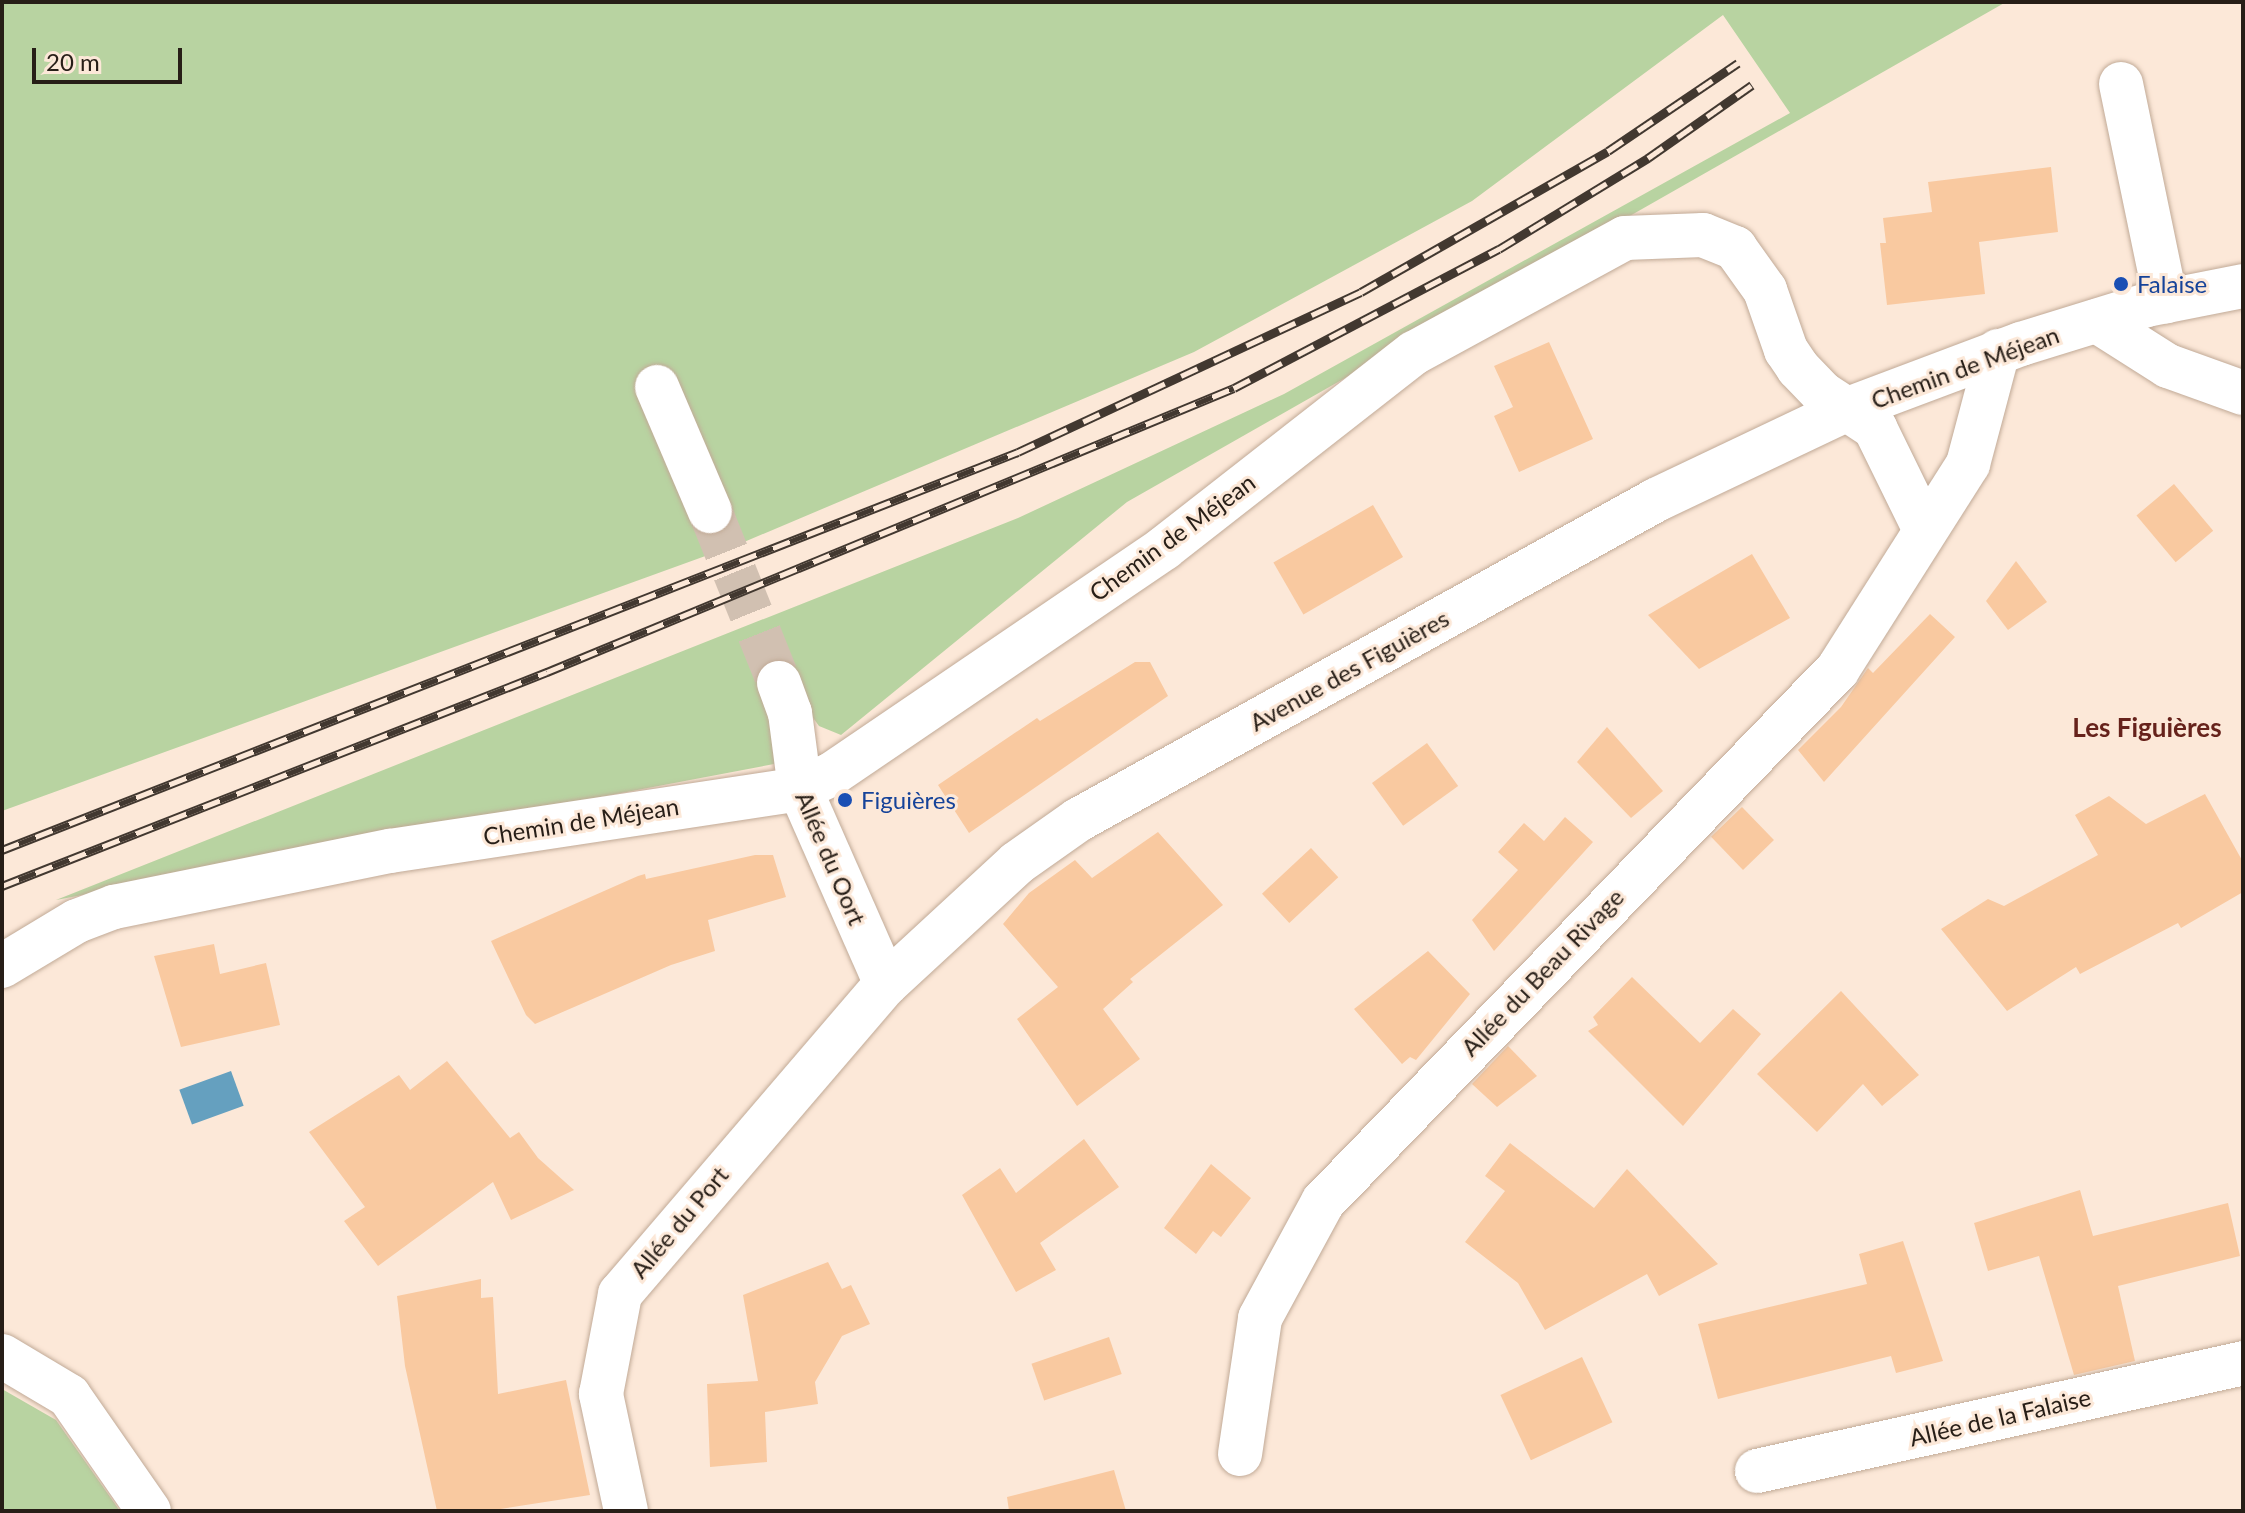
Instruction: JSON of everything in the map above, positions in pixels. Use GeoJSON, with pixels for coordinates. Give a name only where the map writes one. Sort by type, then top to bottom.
{"type":"FeatureCollection","features":[{"type":"Feature","properties":{"kind":"street"},"geometry":{"type":"LineString","coordinates":[[2121,84],[2166,301]]}},
{"type":"Feature","properties":{"kind":"street","name":"Chemin de Méjean"},"geometry":{"type":"LineString","coordinates":[[2,966],[77,921],[114,907],[390,851],[800,789],[832,774],[1164,548],[1414,353],[1625,238],[1703,235],[1735,248],[1765,290],[1786,350],[1822,393],[1848,409],[1998,351],[2166,301],[2243,286]]}},
{"type":"Feature","properties":{"kind":"street"},"geometry":{"type":"LineString","coordinates":[[2097,321],[2168,366],[2243,393]]}},
{"type":"Feature","properties":{"kind":"street","name":"Allée du Beau Rivage"},"geometry":{"type":"LineString","coordinates":[[1240,1454],[1260,1318],[1323,1202],[1838,669],[1968,464],[1998,351]]}},
{"type":"Feature","properties":{"kind":"street"},"geometry":{"type":"LineString","coordinates":[[657,387],[710,511]]}},
{"type":"Feature","properties":{"kind":"street"},"geometry":{"type":"LineString","coordinates":[[1848,409],[1875,428],[1925,530]]}},
{"type":"Feature","properties":{"kind":"street","name":"Avenue des Figuières"},"geometry":{"type":"LineString","coordinates":[[886,984],[1017,863],[1078,820],[1656,500],[1848,409]]}},
{"type":"Feature","properties":{"kind":"street","name":"Allée du Oort"},"geometry":{"type":"LineString","coordinates":[[779,683],[790,713],[800,789],[886,984]]}},
{"type":"Feature","properties":{"kind":"street","name":"Allée du Port"},"geometry":{"type":"LineString","coordinates":[[626,1511],[601,1394],[620,1294],[886,984]]}},
{"type":"Feature","properties":{"kind":"street"},"geometry":{"type":"LineString","coordinates":[[2,1356],[69,1396],[149,1511]]}},
{"type":"Feature","properties":{"kind":"street","name":"Allée de la Falaise"},"geometry":{"type":"LineString","coordinates":[[1757,1471],[2243,1363]]}},
{"type":"Feature","properties":{"kind":"green space"},"geometry":{"type":"Polygon","coordinates":[[[2,2],[2006,2],[1127,502],[841,735],[819,726],[806,708],[781,741],[774,764],[56,900],[1018,518],[1284,394],[1790,113],[1723,15],[1472,201],[1194,352],[744,542],[2,811],[2,2]]]}},
{"type":"Feature","properties":{"kind":"green space"},"geometry":{"type":"Polygon","coordinates":[[[2,1389],[56,1420],[120,1511],[2,1511],[2,1389]]]}},
{"type":"Feature","properties":{"kind":"water"},"geometry":{"type":"Polygon","coordinates":[[[231,1071],[244,1106],[192,1125],[179,1090],[231,1071]]]}},
{"type":"Feature","properties":{"kind":"building"},"geometry":{"type":"Polygon","coordinates":[[[2051,167],[2058,232],[1979,242],[1985,294],[1887,305],[1880,243],[1886,243],[1883,218],[1932,212],[1928,182],[2051,167]]]}},
{"type":"Feature","properties":{"kind":"building"},"geometry":{"type":"Polygon","coordinates":[[[1549,342],[1593,439],[1519,472],[1494,416],[1513,407],[1494,366],[1549,342]]]}},
{"type":"Feature","properties":{"kind":"building"},"geometry":{"type":"Polygon","coordinates":[[[2174,484],[2213,531],[2176,562],[2136,515],[2174,484]]]}},
{"type":"Feature","properties":{"kind":"building"},"geometry":{"type":"Polygon","coordinates":[[[1373,505],[1403,557],[1303,614],[1273,562],[1373,505]]]}},
{"type":"Feature","properties":{"kind":"building"},"geometry":{"type":"Polygon","coordinates":[[[1752,554],[1790,618],[1699,669],[1648,615],[1752,554]]]}},
{"type":"Feature","properties":{"kind":"building"},"geometry":{"type":"Polygon","coordinates":[[[2016,561],[2047,602],[2008,630],[1986,601],[2016,561]]]}},
{"type":"Feature","properties":{"kind":"building"},"geometry":{"type":"Polygon","coordinates":[[[1930,614],[1955,637],[1824,782],[1798,750],[1841,707],[1868,668],[1873,673],[1930,614]]]}},
{"type":"Feature","properties":{"kind":"building"},"geometry":{"type":"Polygon","coordinates":[[[1135,662],[1150,662],[1168,696],[969,833],[938,785],[1037,718],[1040,721],[1135,662]]]}},
{"type":"Feature","properties":{"kind":"building"},"geometry":{"type":"Polygon","coordinates":[[[1607,727],[1663,791],[1631,818],[1577,762],[1607,727]]]}},
{"type":"Feature","properties":{"kind":"building"},"geometry":{"type":"Polygon","coordinates":[[[1427,743],[1458,786],[1403,826],[1372,783],[1427,743]]]}},
{"type":"Feature","properties":{"kind":"building"},"geometry":{"type":"Polygon","coordinates":[[[2205,794],[2243,862],[2243,892],[2181,928],[2178,923],[2080,974],[2076,967],[2007,1011],[1941,929],[1988,899],[2004,906],[2098,855],[2075,815],[2109,796],[2146,824],[2205,794]]]}},
{"type":"Feature","properties":{"kind":"building"},"geometry":{"type":"Polygon","coordinates":[[[1742,807],[1774,840],[1743,870],[1711,837],[1742,807]]]}},
{"type":"Feature","properties":{"kind":"building"},"geometry":{"type":"Polygon","coordinates":[[[1565,817],[1593,842],[1494,951],[1472,920],[1518,870],[1498,852],[1524,823],[1544,841],[1565,817]]]}},
{"type":"Feature","properties":{"kind":"building"},"geometry":{"type":"Polygon","coordinates":[[[1158,832],[1223,905],[1130,979],[1133,982],[1103,1009],[1140,1059],[1077,1106],[1017,1019],[1058,987],[1003,924],[1029,893],[1075,860],[1092,878],[1158,832]]]}},
{"type":"Feature","properties":{"kind":"building"},"geometry":{"type":"Polygon","coordinates":[[[1311,848],[1338,877],[1289,923],[1262,894],[1311,848]]]}},
{"type":"Feature","properties":{"kind":"building"},"geometry":{"type":"Polygon","coordinates":[[[755,855],[773,855],[786,897],[708,920],[715,951],[671,965],[535,1024],[526,1015],[491,941],[638,876],[645,874],[646,879],[755,855]]]}},
{"type":"Feature","properties":{"kind":"building"},"geometry":{"type":"Polygon","coordinates":[[[214,944],[220,974],[266,963],[280,1025],[181,1047],[154,956],[214,944]]]}},
{"type":"Feature","properties":{"kind":"building"},"geometry":{"type":"Polygon","coordinates":[[[1428,951],[1470,994],[1416,1060],[1410,1057],[1402,1064],[1354,1009],[1428,951]]]}},
{"type":"Feature","properties":{"kind":"building"},"geometry":{"type":"Polygon","coordinates":[[[1632,977],[1700,1043],[1733,1009],[1761,1034],[1683,1126],[1588,1031],[1598,1025],[1593,1017],[1632,977]]]}},
{"type":"Feature","properties":{"kind":"building"},"geometry":{"type":"Polygon","coordinates":[[[1841,991],[1919,1075],[1882,1106],[1863,1084],[1817,1132],[1757,1074],[1841,991]]]}},
{"type":"Feature","properties":{"kind":"building"},"geometry":{"type":"Polygon","coordinates":[[[1508,1046],[1537,1076],[1497,1107],[1472,1084],[1508,1046]]]}},
{"type":"Feature","properties":{"kind":"building"},"geometry":{"type":"Polygon","coordinates":[[[447,1061],[510,1138],[519,1132],[538,1158],[574,1190],[511,1220],[493,1182],[378,1266],[344,1221],[365,1207],[309,1132],[399,1075],[410,1090],[447,1061]]]}},
{"type":"Feature","properties":{"kind":"building"},"geometry":{"type":"Polygon","coordinates":[[[1084,1139],[1119,1187],[1040,1243],[1056,1270],[1016,1292],[962,1195],[1000,1168],[1016,1193],[1084,1139]]]}},
{"type":"Feature","properties":{"kind":"building"},"geometry":{"type":"Polygon","coordinates":[[[1510,1143],[1594,1208],[1627,1169],[1718,1264],[1659,1296],[1647,1274],[1545,1330],[1518,1283],[1465,1242],[1505,1191],[1485,1176],[1510,1143]]]}},
{"type":"Feature","properties":{"kind":"building"},"geometry":{"type":"Polygon","coordinates":[[[1211,1164],[1251,1198],[1221,1237],[1213,1231],[1196,1254],[1164,1228],[1211,1164]]]}},
{"type":"Feature","properties":{"kind":"building"},"geometry":{"type":"Polygon","coordinates":[[[2080,1190],[2093,1236],[2228,1203],[2240,1256],[2118,1286],[2135,1361],[2074,1375],[2039,1256],[1988,1271],[1974,1223],[2080,1190]]]}},
{"type":"Feature","properties":{"kind":"building"},"geometry":{"type":"Polygon","coordinates":[[[1903,1241],[1943,1361],[1896,1373],[1891,1356],[1718,1399],[1698,1324],[1867,1284],[1859,1254],[1903,1241]]]}},
{"type":"Feature","properties":{"kind":"building"},"geometry":{"type":"Polygon","coordinates":[[[828,1262],[842,1289],[851,1285],[870,1324],[842,1336],[815,1382],[818,1404],[765,1412],[767,1462],[710,1467],[707,1384],[758,1381],[743,1295],[828,1262]]]}},
{"type":"Feature","properties":{"kind":"building"},"geometry":{"type":"Polygon","coordinates":[[[481,1279],[481,1298],[493,1297],[498,1394],[566,1380],[590,1495],[488,1511],[437,1511],[405,1366],[397,1296],[481,1279]]]}},
{"type":"Feature","properties":{"kind":"building"},"geometry":{"type":"Polygon","coordinates":[[[1109,1337],[1122,1374],[1044,1401],[1031,1364],[1109,1337]]]}},
{"type":"Feature","properties":{"kind":"building"},"geometry":{"type":"Polygon","coordinates":[[[1582,1357],[1612,1422],[1531,1460],[1500,1395],[1582,1357]]]}},
{"type":"Feature","properties":{"kind":"building"},"geometry":{"type":"Polygon","coordinates":[[[1114,1470],[1126,1511],[1009,1511],[1007,1497],[1114,1470]]]}},
{"type":"Feature","properties":{"kind":"tunnel"},"geometry":{"type":"LineString","coordinates":[[710,511],[779,683]]}},
{"type":"Feature","properties":{"kind":"railway"},"geometry":{"type":"LineString","coordinates":[[2,850],[1018,452],[1361,292],[1608,151],[1738,63]]}},
{"type":"Feature","properties":{"kind":"railway"},"geometry":{"type":"LineString","coordinates":[[2,886],[547,672],[1234,388],[1499,249],[1648,158],[1752,85]]}},
{"type":"Feature","properties":{"kind":"place","name":"Falaise"},"geometry":{"type":"Point","coordinates":[2121,284]}},
{"type":"Feature","properties":{"kind":"place","name":"Figuières"},"geometry":{"type":"Point","coordinates":[845,800]}},
{"type":"Feature","properties":{"kind":"district","name":"Les Figuières"},"geometry":{"type":"Point","coordinates":[2147,728]}}]}
